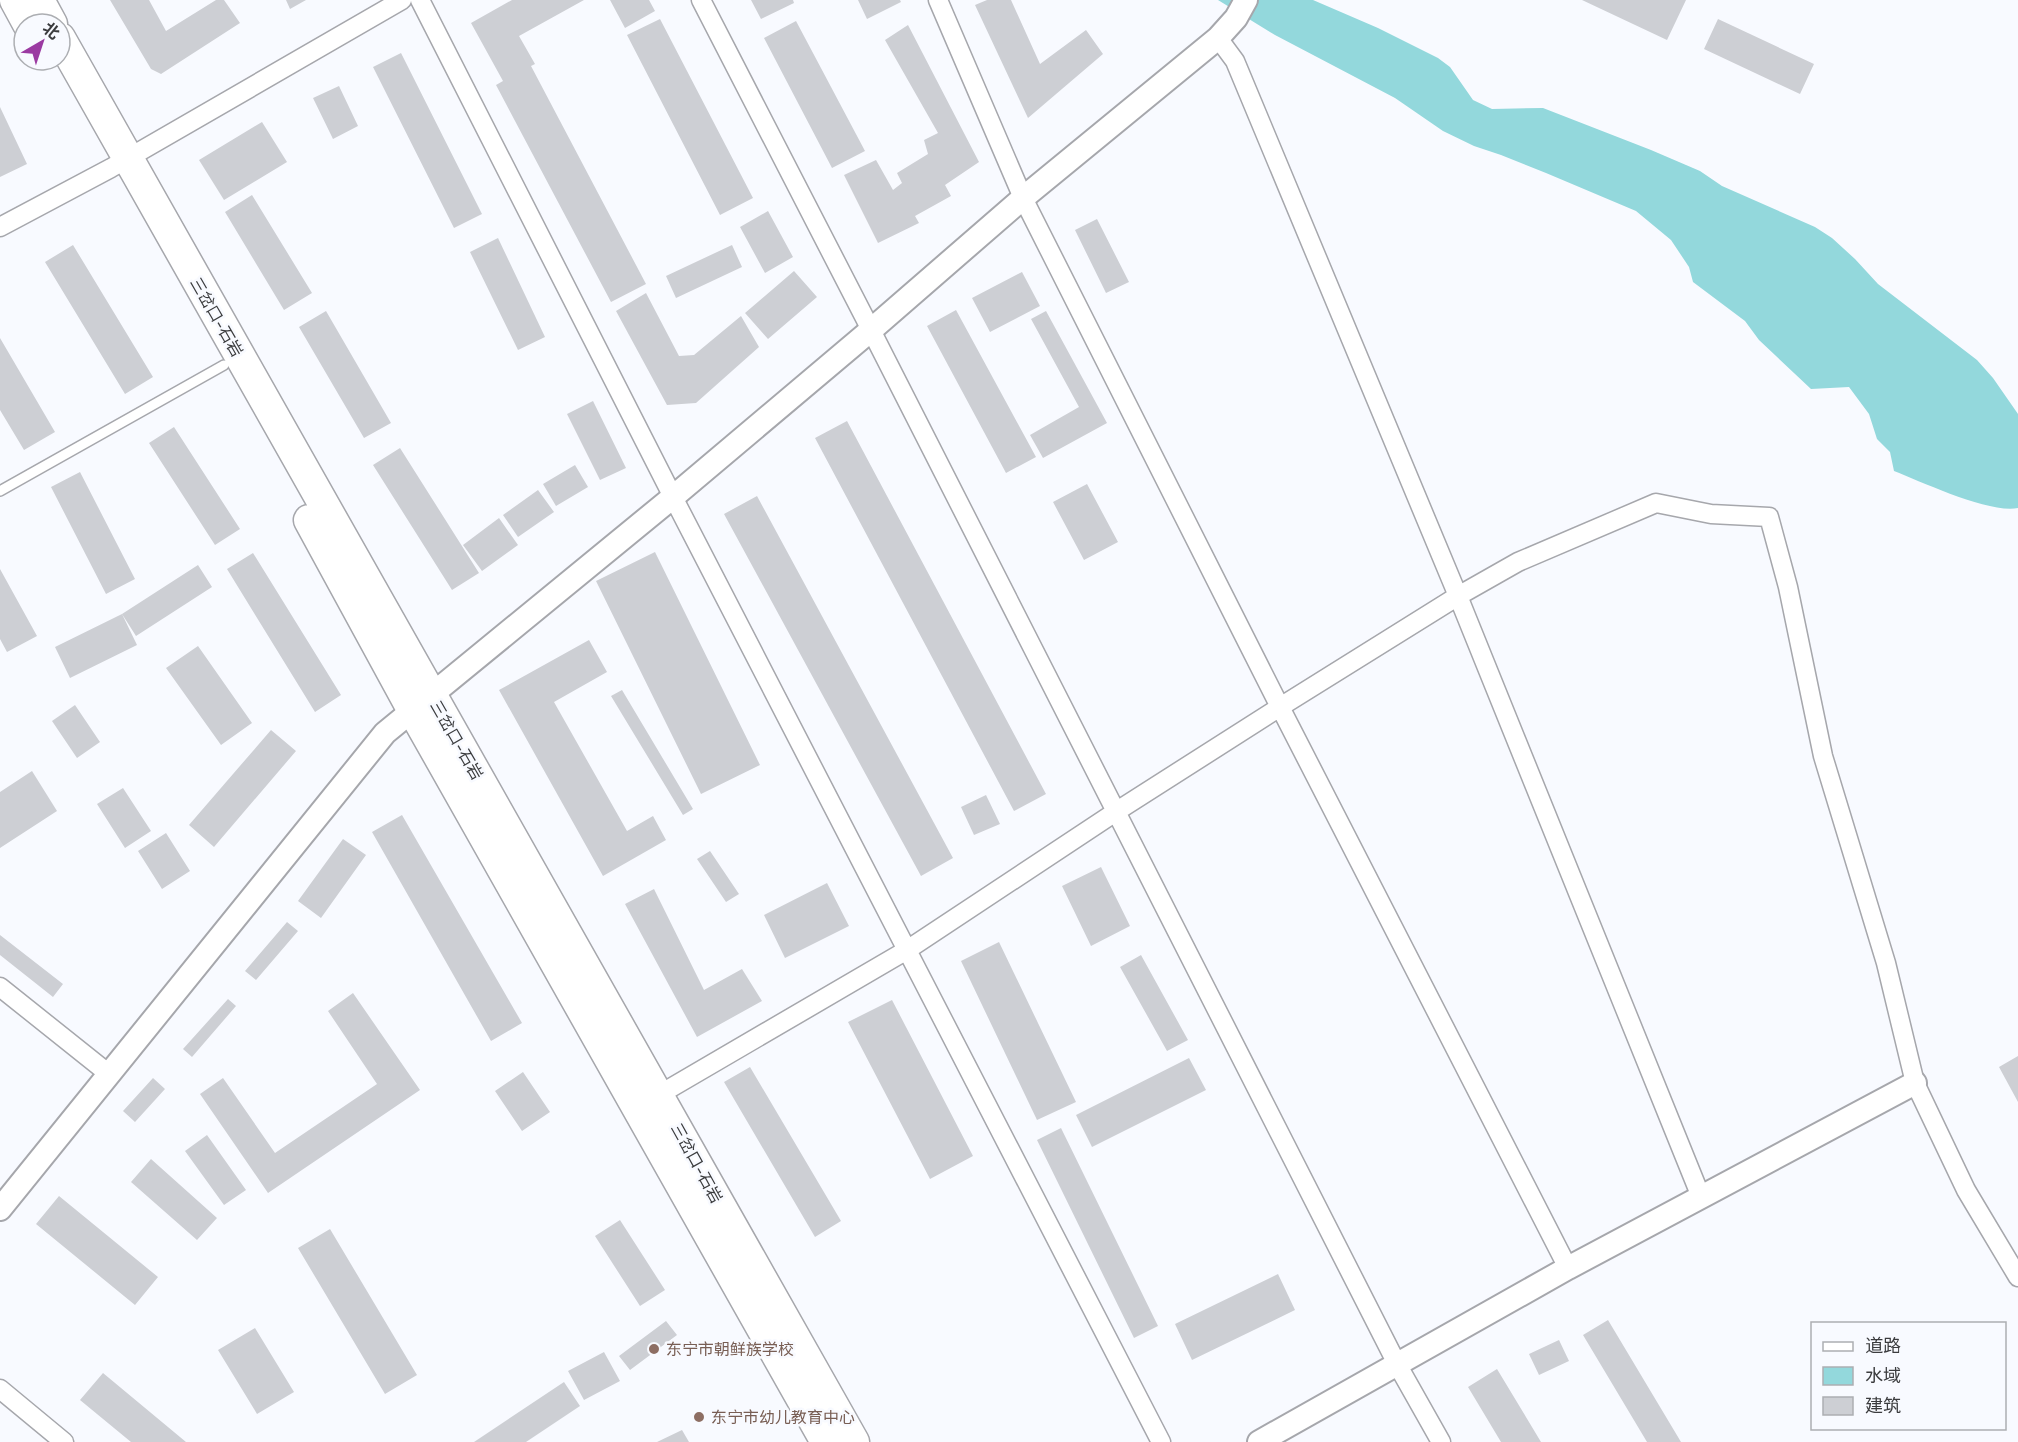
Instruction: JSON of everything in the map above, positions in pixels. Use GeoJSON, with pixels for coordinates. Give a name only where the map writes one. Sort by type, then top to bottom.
{"type":"FeatureCollection","features":[{"type":"Feature","properties":{"kind":"highway","name":"三岔口-石岩"},"geometry":{"type":"LineString","coordinates":[[72,63],[119,163],[224,365],[422,702]]}},
{"type":"Feature","properties":{"kind":"highway","name":"三岔口-石岩"},"geometry":{"type":"LineString","coordinates":[[57,72],[119,163],[648,1101],[854,1442]]}},
{"type":"Feature","properties":{"kind":"highway","name":"三岔口-石岩"},"geometry":{"type":"LineString","coordinates":[[648,1101],[826,1442]]}},
{"type":"Feature","properties":{"kind":"street"},"geometry":{"type":"LineString","coordinates":[[0,227],[119,163],[402,0]]}},
{"type":"Feature","properties":{"kind":"street"},"geometry":{"type":"LineString","coordinates":[[420,0],[1161,1442]]}},
{"type":"Feature","properties":{"kind":"street"},"geometry":{"type":"LineString","coordinates":[[701,0],[872,330],[1397,1364],[1441,1442]]}},
{"type":"Feature","properties":{"kind":"street"},"geometry":{"type":"LineString","coordinates":[[938,0],[1023,198],[1280,707],[1568,1268]]}},
{"type":"Feature","properties":{"kind":"street"},"geometry":{"type":"LineString","coordinates":[[0,1209],[385,733],[872,330],[1023,198],[1218,38],[1241,9]]}},
{"type":"Feature","properties":{"kind":"street"},"geometry":{"type":"LineString","coordinates":[[1218,38],[1235,61],[1458,596],[1701,1197]]}},
{"type":"Feature","properties":{"kind":"street"},"geometry":{"type":"LineString","coordinates":[[648,1101],[907,950],[1117,811],[1280,707],[1458,596],[1518,562],[1656,503],[1711,514],[1769,517],[1788,587],[1823,756],[1886,963],[1915,1083],[1966,1190],[2018,1277]]}},
{"type":"Feature","properties":{"kind":"street"},"geometry":{"type":"LineString","coordinates":[[0,987],[109,1074]]}},
{"type":"Feature","properties":{"kind":"street"},"geometry":{"type":"LineString","coordinates":[[1259,1442],[1568,1268],[1915,1083]]}},
{"type":"Feature","properties":{"kind":"street"},"geometry":{"type":"LineString","coordinates":[[0,1389],[64,1442]]}},
{"type":"Feature","properties":{"kind":"lane"},"geometry":{"type":"LineString","coordinates":[[0,491],[224,365]]}},
{"type":"Feature","properties":{"kind":"water"},"geometry":{"type":"Polygon","coordinates":[[[1218,0],[1313,0],[1378,28],[1438,58],[1450,67],[1473,100],[1492,109],[1543,108],[1700,171],[1722,186],[1815,227],[1832,238],[1878,284],[1977,360],[1993,378],[2018,414],[2018,508],[2006,509],[1974,502],[1894,471],[1890,452],[1877,439],[1869,414],[1849,387],[1811,389],[1759,340],[1745,321],[1693,282],[1689,267],[1671,240],[1636,211],[1474,146],[1443,131],[1395,98],[1275,35],[1218,0]]]}},
{"type":"Feature","properties":{"kind":"building"},"geometry":{"type":"Polygon","coordinates":[[[110,0],[149,0],[166,31],[216,0],[224,0],[240,23],[161,74],[151,69],[110,0]]]}},
{"type":"Feature","properties":{"kind":"building"},"geometry":{"type":"Polygon","coordinates":[[[286,0],[306,0],[290,9],[286,0]]]}},
{"type":"Feature","properties":{"kind":"building"},"geometry":{"type":"Polygon","coordinates":[[[512,0],[584,0],[519,36],[535,64],[531,66],[646,284],[611,302],[496,85],[503,81],[471,23],[512,0]]]}},
{"type":"Feature","properties":{"kind":"building"},"geometry":{"type":"Polygon","coordinates":[[[610,0],[649,0],[655,11],[625,28],[610,0]]]}},
{"type":"Feature","properties":{"kind":"building"},"geometry":{"type":"Polygon","coordinates":[[[751,0],[793,0],[794,3],[761,19],[751,0]]]}},
{"type":"Feature","properties":{"kind":"building"},"geometry":{"type":"Polygon","coordinates":[[[858,0],[900,0],[901,2],[867,19],[858,0]]]}},
{"type":"Feature","properties":{"kind":"building"},"geometry":{"type":"Polygon","coordinates":[[[987,0],[1011,0],[1040,64],[1086,30],[1103,54],[1028,118],[975,5],[987,0]]]}},
{"type":"Feature","properties":{"kind":"building"},"geometry":{"type":"Polygon","coordinates":[[[1582,0],[1686,0],[1667,40],[1582,0]]]}},
{"type":"Feature","properties":{"kind":"building"},"geometry":{"type":"Polygon","coordinates":[[[660,19],[753,198],[720,215],[627,35],[660,19]]]}},
{"type":"Feature","properties":{"kind":"building"},"geometry":{"type":"Polygon","coordinates":[[[1718,19],[1814,64],[1800,94],[1704,49],[1718,19]]]}},
{"type":"Feature","properties":{"kind":"building"},"geometry":{"type":"Polygon","coordinates":[[[796,21],[865,151],[832,168],[764,38],[796,21]]]}},
{"type":"Feature","properties":{"kind":"building"},"geometry":{"type":"Polygon","coordinates":[[[908,25],[979,162],[945,185],[951,196],[915,216],[919,223],[878,243],[844,175],[876,160],[893,190],[902,183],[897,173],[928,154],[924,140],[938,133],[885,40],[908,25]]]}},
{"type":"Feature","properties":{"kind":"building"},"geometry":{"type":"Polygon","coordinates":[[[401,53],[482,214],[454,228],[373,67],[401,53]]]}},
{"type":"Feature","properties":{"kind":"building"},"geometry":{"type":"Polygon","coordinates":[[[339,86],[358,126],[333,139],[313,98],[339,86]]]}},
{"type":"Feature","properties":{"kind":"building"},"geometry":{"type":"Polygon","coordinates":[[[0,107],[27,164],[0,177],[0,107]]]}},
{"type":"Feature","properties":{"kind":"building"},"geometry":{"type":"Polygon","coordinates":[[[262,122],[287,162],[224,200],[199,160],[262,122]]]}},
{"type":"Feature","properties":{"kind":"building"},"geometry":{"type":"Polygon","coordinates":[[[252,195],[312,293],[284,310],[225,212],[252,195]]]}},
{"type":"Feature","properties":{"kind":"building"},"geometry":{"type":"Polygon","coordinates":[[[768,211],[793,257],[765,273],[740,227],[768,211]]]}},
{"type":"Feature","properties":{"kind":"building"},"geometry":{"type":"Polygon","coordinates":[[[1097,219],[1129,282],[1106,293],[1075,230],[1097,219]]]}},
{"type":"Feature","properties":{"kind":"building"},"geometry":{"type":"Polygon","coordinates":[[[498,238],[545,337],[518,350],[470,252],[498,238]]]}},
{"type":"Feature","properties":{"kind":"building"},"geometry":{"type":"Polygon","coordinates":[[[73,245],[153,377],[125,394],[45,262],[73,245]]]}},
{"type":"Feature","properties":{"kind":"building"},"geometry":{"type":"Polygon","coordinates":[[[732,245],[742,267],[676,298],[666,276],[732,245]]]}},
{"type":"Feature","properties":{"kind":"building"},"geometry":{"type":"Polygon","coordinates":[[[794,271],[817,297],[768,339],[745,313],[794,271]]]}},
{"type":"Feature","properties":{"kind":"building"},"geometry":{"type":"Polygon","coordinates":[[[1022,272],[1040,306],[990,332],[972,298],[1022,272]]]}},
{"type":"Feature","properties":{"kind":"building"},"geometry":{"type":"Polygon","coordinates":[[[646,293],[679,356],[694,355],[741,316],[759,347],[696,403],[667,405],[616,311],[646,293]]]}},
{"type":"Feature","properties":{"kind":"building"},"geometry":{"type":"Polygon","coordinates":[[[956,310],[1036,457],[1006,473],[927,326],[956,310]]]}},
{"type":"Feature","properties":{"kind":"building"},"geometry":{"type":"Polygon","coordinates":[[[326,311],[391,423],[364,438],[299,327],[326,311]]]}},
{"type":"Feature","properties":{"kind":"building"},"geometry":{"type":"Polygon","coordinates":[[[1046,311],[1107,423],[1043,458],[1030,435],[1079,407],[1031,319],[1046,311]]]}},
{"type":"Feature","properties":{"kind":"building"},"geometry":{"type":"Polygon","coordinates":[[[0,338],[55,432],[24,450],[0,410],[0,338]]]}},
{"type":"Feature","properties":{"kind":"building"},"geometry":{"type":"Polygon","coordinates":[[[593,401],[626,468],[600,480],[567,414],[593,401]]]}},
{"type":"Feature","properties":{"kind":"building"},"geometry":{"type":"Polygon","coordinates":[[[847,421],[1046,794],[1014,811],[815,438],[847,421]]]}},
{"type":"Feature","properties":{"kind":"building"},"geometry":{"type":"Polygon","coordinates":[[[174,427],[240,529],[215,545],[149,443],[174,427]]]}},
{"type":"Feature","properties":{"kind":"building"},"geometry":{"type":"Polygon","coordinates":[[[400,448],[479,573],[452,590],[373,465],[400,448]]]}},
{"type":"Feature","properties":{"kind":"building"},"geometry":{"type":"Polygon","coordinates":[[[575,465],[588,487],[556,506],[543,484],[575,465]]]}},
{"type":"Feature","properties":{"kind":"building"},"geometry":{"type":"Polygon","coordinates":[[[80,472],[135,579],[106,594],[51,487],[80,472]]]}},
{"type":"Feature","properties":{"kind":"building"},"geometry":{"type":"Polygon","coordinates":[[[1087,484],[1118,542],[1084,560],[1053,502],[1087,484]]]}},
{"type":"Feature","properties":{"kind":"building"},"geometry":{"type":"Polygon","coordinates":[[[538,490],[554,512],[518,537],[503,515],[538,490]]]}},
{"type":"Feature","properties":{"kind":"building"},"geometry":{"type":"Polygon","coordinates":[[[757,496],[953,858],[921,876],[724,514],[757,496]]]}},
{"type":"Feature","properties":{"kind":"building"},"geometry":{"type":"Polygon","coordinates":[[[499,518],[518,545],[482,571],[463,545],[499,518]]]}},
{"type":"Feature","properties":{"kind":"building"},"geometry":{"type":"Polygon","coordinates":[[[655,552],[760,765],[701,794],[596,581],[655,552]]]}},
{"type":"Feature","properties":{"kind":"building"},"geometry":{"type":"Polygon","coordinates":[[[253,553],[341,695],[315,712],[227,569],[253,553]]]}},
{"type":"Feature","properties":{"kind":"building"},"geometry":{"type":"Polygon","coordinates":[[[198,565],[212,587],[136,636],[122,614],[198,565]]]}},
{"type":"Feature","properties":{"kind":"building"},"geometry":{"type":"Polygon","coordinates":[[[0,569],[37,636],[7,652],[0,639],[0,569]]]}},
{"type":"Feature","properties":{"kind":"building"},"geometry":{"type":"Polygon","coordinates":[[[122,614],[137,645],[70,678],[55,647],[122,614]]]}},
{"type":"Feature","properties":{"kind":"building"},"geometry":{"type":"Polygon","coordinates":[[[589,640],[607,672],[554,702],[627,831],[653,816],[666,840],[603,876],[499,690],[589,640]]]}},
{"type":"Feature","properties":{"kind":"building"},"geometry":{"type":"Polygon","coordinates":[[[198,646],[252,723],[221,745],[166,668],[198,646]]]}},
{"type":"Feature","properties":{"kind":"building"},"geometry":{"type":"Polygon","coordinates":[[[622,690],[693,809],[683,815],[611,696],[622,690]]]}},
{"type":"Feature","properties":{"kind":"building"},"geometry":{"type":"Polygon","coordinates":[[[75,705],[100,742],[77,758],[52,721],[75,705]]]}},
{"type":"Feature","properties":{"kind":"building"},"geometry":{"type":"Polygon","coordinates":[[[271,730],[296,751],[214,847],[189,825],[271,730]]]}},
{"type":"Feature","properties":{"kind":"building"},"geometry":{"type":"Polygon","coordinates":[[[32,771],[57,811],[0,848],[0,792],[32,771]]]}},
{"type":"Feature","properties":{"kind":"building"},"geometry":{"type":"Polygon","coordinates":[[[123,788],[151,831],[125,848],[97,804],[123,788]]]}},
{"type":"Feature","properties":{"kind":"building"},"geometry":{"type":"Polygon","coordinates":[[[986,795],[1000,824],[974,835],[961,807],[986,795]]]}},
{"type":"Feature","properties":{"kind":"building"},"geometry":{"type":"Polygon","coordinates":[[[402,815],[522,1023],[491,1041],[372,832],[402,815]]]}},
{"type":"Feature","properties":{"kind":"building"},"geometry":{"type":"Polygon","coordinates":[[[166,833],[190,871],[162,889],[138,851],[166,833]]]}},
{"type":"Feature","properties":{"kind":"building"},"geometry":{"type":"Polygon","coordinates":[[[343,839],[366,855],[321,918],[298,901],[343,839]]]}},
{"type":"Feature","properties":{"kind":"building"},"geometry":{"type":"Polygon","coordinates":[[[710,851],[739,894],[726,902],[697,859],[710,851]]]}},
{"type":"Feature","properties":{"kind":"building"},"geometry":{"type":"Polygon","coordinates":[[[1101,867],[1130,926],[1091,946],[1062,886],[1101,867]]]}},
{"type":"Feature","properties":{"kind":"building"},"geometry":{"type":"Polygon","coordinates":[[[827,883],[849,926],[785,958],[764,915],[827,883]]]}},
{"type":"Feature","properties":{"kind":"building"},"geometry":{"type":"Polygon","coordinates":[[[654,889],[704,990],[742,969],[762,1001],[697,1037],[625,904],[654,889]]]}},
{"type":"Feature","properties":{"kind":"building"},"geometry":{"type":"Polygon","coordinates":[[[287,922],[298,931],[256,980],[245,971],[287,922]]]}},
{"type":"Feature","properties":{"kind":"building"},"geometry":{"type":"Polygon","coordinates":[[[0,935],[63,984],[53,997],[0,955],[0,935]]]}},
{"type":"Feature","properties":{"kind":"building"},"geometry":{"type":"Polygon","coordinates":[[[999,942],[1076,1102],[1037,1120],[961,961],[999,942]]]}},
{"type":"Feature","properties":{"kind":"building"},"geometry":{"type":"Polygon","coordinates":[[[1141,955],[1188,1040],[1167,1051],[1120,967],[1141,955]]]}},
{"type":"Feature","properties":{"kind":"building"},"geometry":{"type":"Polygon","coordinates":[[[353,993],[420,1090],[268,1193],[200,1094],[223,1078],[275,1153],[377,1084],[328,1011],[353,993]]]}},
{"type":"Feature","properties":{"kind":"building"},"geometry":{"type":"Polygon","coordinates":[[[228,999],[236,1006],[192,1057],[183,1049],[228,999]]]}},
{"type":"Feature","properties":{"kind":"building"},"geometry":{"type":"Polygon","coordinates":[[[892,1000],[973,1156],[930,1179],[848,1022],[892,1000]]]}},
{"type":"Feature","properties":{"kind":"building"},"geometry":{"type":"Polygon","coordinates":[[[2018,1056],[2018,1102],[1999,1067],[2018,1056]]]}},
{"type":"Feature","properties":{"kind":"building"},"geometry":{"type":"Polygon","coordinates":[[[1189,1058],[1206,1090],[1092,1147],[1076,1115],[1189,1058]]]}},
{"type":"Feature","properties":{"kind":"building"},"geometry":{"type":"Polygon","coordinates":[[[750,1067],[841,1221],[815,1237],[724,1082],[750,1067]]]}},
{"type":"Feature","properties":{"kind":"building"},"geometry":{"type":"Polygon","coordinates":[[[523,1072],[550,1112],[522,1131],[495,1091],[523,1072]]]}},
{"type":"Feature","properties":{"kind":"building"},"geometry":{"type":"Polygon","coordinates":[[[153,1078],[165,1089],[135,1122],[123,1111],[153,1078]]]}},
{"type":"Feature","properties":{"kind":"building"},"geometry":{"type":"Polygon","coordinates":[[[1061,1128],[1158,1326],[1134,1338],[1037,1140],[1061,1128]]]}},
{"type":"Feature","properties":{"kind":"building"},"geometry":{"type":"Polygon","coordinates":[[[207,1135],[246,1190],[224,1205],[185,1151],[207,1135]]]}},
{"type":"Feature","properties":{"kind":"building"},"geometry":{"type":"Polygon","coordinates":[[[151,1159],[217,1218],[197,1240],[131,1182],[151,1159]]]}},
{"type":"Feature","properties":{"kind":"building"},"geometry":{"type":"Polygon","coordinates":[[[59,1196],[158,1277],[135,1305],[36,1224],[59,1196]]]}},
{"type":"Feature","properties":{"kind":"building"},"geometry":{"type":"Polygon","coordinates":[[[620,1220],[665,1290],[640,1306],[595,1236],[620,1220]]]}},
{"type":"Feature","properties":{"kind":"building"},"geometry":{"type":"Polygon","coordinates":[[[330,1229],[417,1375],[385,1394],[298,1248],[330,1229]]]}},
{"type":"Feature","properties":{"kind":"building"},"geometry":{"type":"Polygon","coordinates":[[[1278,1274],[1295,1310],[1192,1360],[1175,1324],[1278,1274]]]}},
{"type":"Feature","properties":{"kind":"building"},"geometry":{"type":"Polygon","coordinates":[[[1608,1320],[1681,1442],[1647,1442],[1583,1335],[1608,1320]]]}},
{"type":"Feature","properties":{"kind":"building"},"geometry":{"type":"Polygon","coordinates":[[[666,1321],[677,1335],[630,1370],[619,1356],[666,1321]]]}},
{"type":"Feature","properties":{"kind":"building"},"geometry":{"type":"Polygon","coordinates":[[[255,1328],[294,1392],[257,1414],[218,1350],[255,1328]]]}},
{"type":"Feature","properties":{"kind":"building"},"geometry":{"type":"Polygon","coordinates":[[[1559,1340],[1569,1361],[1539,1375],[1529,1354],[1559,1340]]]}},
{"type":"Feature","properties":{"kind":"building"},"geometry":{"type":"Polygon","coordinates":[[[604,1352],[620,1381],[584,1400],[568,1371],[604,1352]]]}},
{"type":"Feature","properties":{"kind":"building"},"geometry":{"type":"Polygon","coordinates":[[[1497,1369],[1541,1442],[1501,1442],[1468,1387],[1497,1369]]]}},
{"type":"Feature","properties":{"kind":"building"},"geometry":{"type":"Polygon","coordinates":[[[103,1373],[186,1442],[131,1442],[80,1400],[103,1373]]]}},
{"type":"Feature","properties":{"kind":"building"},"geometry":{"type":"Polygon","coordinates":[[[564,1382],[580,1406],[526,1442],[474,1442],[564,1382]]]}},
{"type":"Feature","properties":{"kind":"building"},"geometry":{"type":"Polygon","coordinates":[[[682,1430],[689,1442],[657,1442],[682,1430]]]}},
{"type":"Feature","properties":{"kind":"place","name":"东宁市朝鲜族学校"},"geometry":{"type":"Point","coordinates":[654,1349]}},
{"type":"Feature","properties":{"kind":"place","name":"东宁市幼儿教育中心"},"geometry":{"type":"Point","coordinates":[699,1417]}}]}
